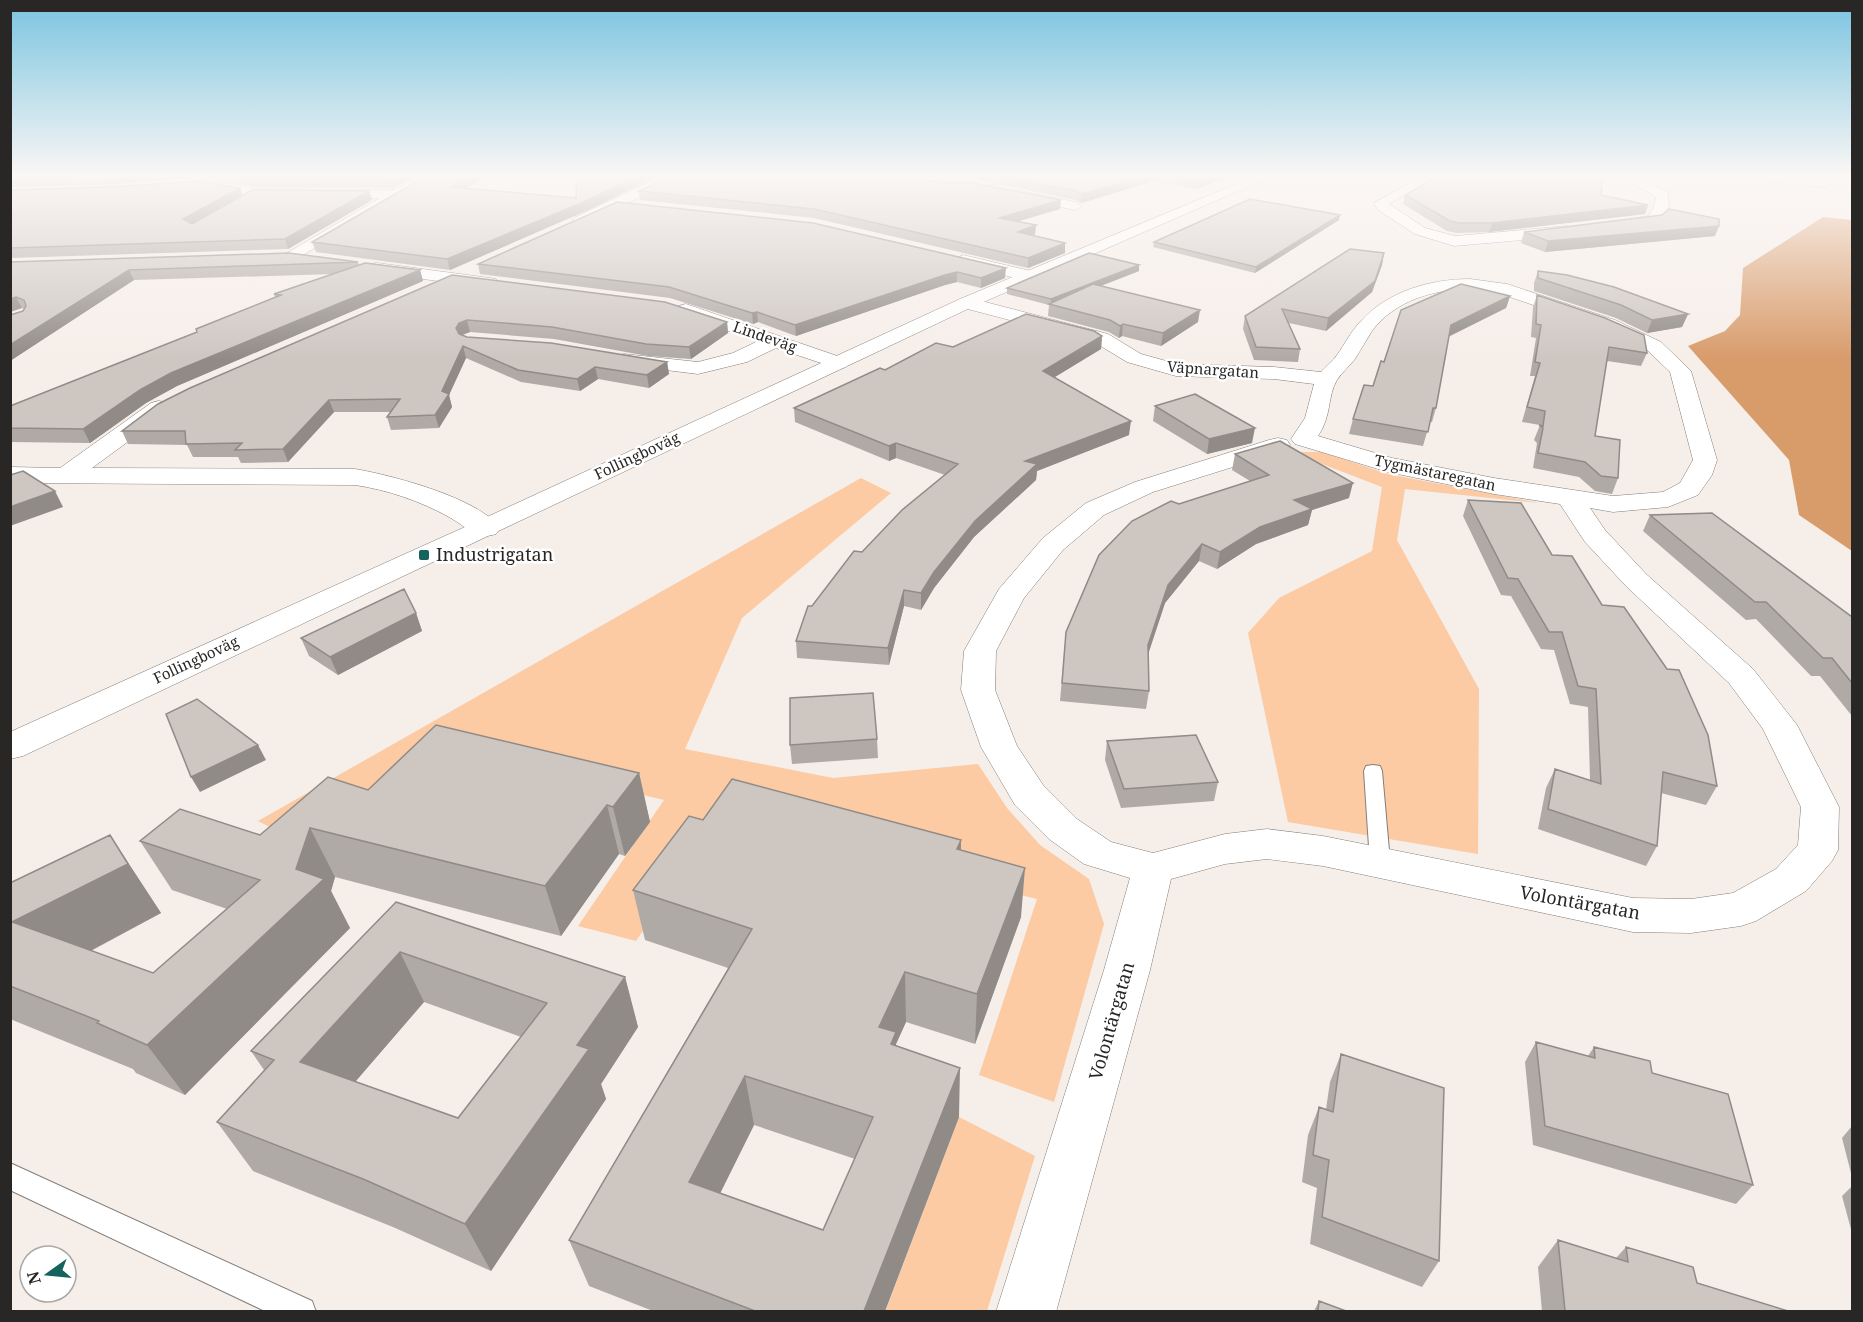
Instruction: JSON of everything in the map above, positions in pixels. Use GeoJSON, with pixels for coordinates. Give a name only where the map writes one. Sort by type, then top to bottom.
{"type":"FeatureCollection","features":[{"type":"Feature","properties":{"kind":"street"},"geometry":{"type":"LineString","coordinates":[[293,256],[325,237]]}},
{"type":"Feature","properties":{"kind":"street","name":"Follingboväg"},"geometry":{"type":"LineString","coordinates":[[10,747],[486,528],[966,303],[1119,237]]}},
{"type":"Feature","properties":{"kind":"street"},"geometry":{"type":"LineString","coordinates":[[1430,237],[1458,252],[1544,237]]}},
{"type":"Feature","properties":{"kind":"street"},"geometry":{"type":"LineString","coordinates":[[1458,252],[1470,284]]}},
{"type":"Feature","properties":{"kind":"street"},"geometry":{"type":"LineString","coordinates":[[273,256],[315,259]]}},
{"type":"Feature","properties":{"kind":"street"},"geometry":{"type":"LineString","coordinates":[[950,257],[1029,276]]}},
{"type":"Feature","properties":{"kind":"street"},"geometry":{"type":"LineString","coordinates":[[418,291],[481,264]]}},
{"type":"Feature","properties":{"kind":"street"},"geometry":{"type":"LineString","coordinates":[[360,265],[509,285]]}},
{"type":"Feature","properties":{"kind":"street"},"geometry":{"type":"LineString","coordinates":[[1153,869],[1098,853],[1064,829],[1029,795],[999,747],[978,690],[980,651],[1010,595],[1053,544],[1095,509],[1144,487],[1303,439],[1312,430],[1319,417],[1327,379],[1344,360],[1374,318],[1392,305],[1424,291],[1443,286],[1470,284],[1501,288],[1608,324],[1654,346],[1680,371],[1705,460],[1699,475],[1689,489],[1668,499],[1613,504],[1569,498]]}},
{"type":"Feature","properties":{"kind":"street","name":"Väpnargatan"},"geometry":{"type":"LineString","coordinates":[[966,303],[1101,338],[1134,358],[1176,369],[1274,373],[1327,379]]}},
{"type":"Feature","properties":{"kind":"street","name":"Lindeväg"},"geometry":{"type":"LineString","coordinates":[[670,306],[839,363]]}},
{"type":"Feature","properties":{"kind":"street"},"geometry":{"type":"LineString","coordinates":[[601,355],[648,364],[698,368],[741,358],[776,340]]}},
{"type":"Feature","properties":{"kind":"street"},"geometry":{"type":"LineString","coordinates":[[65,476],[155,410],[176,399]]}},
{"type":"Feature","properties":{"kind":"street","name":"Tygmästaregatan"},"geometry":{"type":"LineString","coordinates":[[1303,439],[1388,465],[1569,498]]}},
{"type":"Feature","properties":{"kind":"street"},"geometry":{"type":"LineString","coordinates":[[13,477],[355,477],[379,480],[468,515],[486,528]]}},
{"type":"Feature","properties":{"kind":"street","name":"Volontärgatan"},"geometry":{"type":"LineString","coordinates":[[1026,1311],[1127,970],[1153,869],[1225,849],[1267,844],[1323,851],[1380,862],[1632,915],[1691,916],[1741,909],[1791,880],[1818,850],[1820,807],[1779,725],[1741,676],[1636,580],[1595,536],[1569,498]]}},
{"type":"Feature","properties":{"kind":"lane"},"geometry":{"type":"LineString","coordinates":[[1373,771],[1380,862]]}},
{"type":"Feature","properties":{"kind":"lane"},"geometry":{"type":"LineString","coordinates":[[10,1176],[301,1311]]}},
{"type":"Feature","properties":{"kind":"shaded area"},"geometry":{"type":"Polygon","coordinates":[[[1792,237],[1852,237],[1852,551],[1799,515],[1789,460],[1688,346],[1725,331],[1740,315],[1743,268],[1792,237]]]}},
{"type":"Feature","properties":{"kind":"shaded area"},"geometry":{"type":"Polygon","coordinates":[[[1298,452],[1322,452],[1388,474],[1539,503],[1405,489],[1397,540],[1479,689],[1478,854],[1288,822],[1248,633],[1279,598],[1372,551],[1382,487],[1296,454],[1298,452]]]}},
{"type":"Feature","properties":{"kind":"shaded area"},"geometry":{"type":"Polygon","coordinates":[[[861,478],[891,493],[742,618],[685,749],[833,778],[978,764],[1007,808],[1040,845],[1089,879],[1104,924],[1054,1102],[979,1075],[1037,899],[717,821],[636,941],[578,926],[664,800],[462,752],[309,847],[258,821],[861,478]]]}},
{"type":"Feature","properties":{"kind":"shaded area"},"geometry":{"type":"Polygon","coordinates":[[[959,1117],[1035,1156],[987,1311],[885,1312],[959,1117]]]}},
{"type":"Feature","properties":{"kind":"building"},"geometry":{"type":"Polygon","coordinates":[[[10,237],[289,237],[285,239],[10,248],[10,237]]]}},
{"type":"Feature","properties":{"kind":"building"},"geometry":{"type":"Polygon","coordinates":[[[321,237],[500,237],[447,259],[312,242],[321,237]]]}},
{"type":"Feature","properties":{"kind":"building"},"geometry":{"type":"Polygon","coordinates":[[[539,237],[872,237],[1006,268],[981,278],[957,272],[945,275],[795,325],[669,287],[478,264],[539,237]]]}},
{"type":"Feature","properties":{"kind":"building"},"geometry":{"type":"Polygon","coordinates":[[[935,237],[1038,237],[1065,243],[1028,258],[935,237]]]}},
{"type":"Feature","properties":{"kind":"building"},"geometry":{"type":"Polygon","coordinates":[[[1166,237],[1305,237],[1256,267],[1154,242],[1166,237]]]}},
{"type":"Feature","properties":{"kind":"building"},"geometry":{"type":"Polygon","coordinates":[[[1537,237],[1597,237],[1548,241],[1537,237]]]}},
{"type":"Feature","properties":{"kind":"building"},"geometry":{"type":"Polygon","coordinates":[[[1350,249],[1384,253],[1375,281],[1328,318],[1282,309],[1300,349],[1256,347],[1245,316],[1350,249]]]}},
{"type":"Feature","properties":{"kind":"building"},"geometry":{"type":"Polygon","coordinates":[[[289,253],[358,262],[129,270],[10,345],[10,315],[23,311],[26,306],[24,300],[16,297],[10,299],[10,262],[289,253]]]}},
{"type":"Feature","properties":{"kind":"building"},"geometry":{"type":"Polygon","coordinates":[[[1089,253],[1139,265],[1051,299],[1007,288],[1089,253]]]}},
{"type":"Feature","properties":{"kind":"building"},"geometry":{"type":"Polygon","coordinates":[[[365,263],[420,270],[171,373],[140,390],[83,429],[10,428],[10,406],[197,332],[196,329],[281,295],[274,294],[365,263]]]}},
{"type":"Feature","properties":{"kind":"building"},"geometry":{"type":"Polygon","coordinates":[[[1538,271],[1567,275],[1614,287],[1688,314],[1652,320],[1621,305],[1538,278],[1538,271]]]}},
{"type":"Feature","properties":{"kind":"building"},"geometry":{"type":"Polygon","coordinates":[[[452,275],[665,302],[727,322],[689,347],[646,344],[552,327],[467,320],[459,323],[456,328],[459,334],[467,337],[551,343],[667,362],[647,375],[595,367],[577,379],[518,370],[463,346],[442,391],[449,394],[435,415],[387,417],[400,399],[329,400],[283,449],[235,450],[242,443],[186,444],[185,431],[122,431],[158,404],[190,388],[452,275]]]}},
{"type":"Feature","properties":{"kind":"building"},"geometry":{"type":"Polygon","coordinates":[[[1093,284],[1200,310],[1163,333],[1123,324],[1120,326],[1110,320],[1049,304],[1093,284]]]}},
{"type":"Feature","properties":{"kind":"building"},"geometry":{"type":"Polygon","coordinates":[[[1461,284],[1510,296],[1451,325],[1436,408],[1433,408],[1428,432],[1353,419],[1364,385],[1373,386],[1381,361],[1384,362],[1401,310],[1461,284]]]}},
{"type":"Feature","properties":{"kind":"building"},"geometry":{"type":"Polygon","coordinates":[[[1537,295],[1605,318],[1644,335],[1647,353],[1609,347],[1595,436],[1620,440],[1618,478],[1601,476],[1585,462],[1538,453],[1543,428],[1539,425],[1543,426],[1545,411],[1527,407],[1540,363],[1535,362],[1541,325],[1536,324],[1537,295]]]}},
{"type":"Feature","properties":{"kind":"building"},"geometry":{"type":"Polygon","coordinates":[[[1026,314],[1094,331],[1102,336],[1043,371],[1131,421],[1025,461],[1037,464],[975,521],[934,572],[921,593],[904,590],[888,648],[796,641],[808,606],[812,606],[854,551],[862,552],[902,510],[958,464],[896,443],[889,446],[794,408],[880,368],[885,370],[936,343],[953,347],[1026,314]]]}},
{"type":"Feature","properties":{"kind":"building"},"geometry":{"type":"Polygon","coordinates":[[[1195,394],[1255,428],[1209,439],[1155,406],[1195,394]]]}},
{"type":"Feature","properties":{"kind":"building"},"geometry":{"type":"Polygon","coordinates":[[[1280,441],[1353,483],[1294,500],[1312,509],[1260,527],[1220,552],[1202,544],[1168,585],[1148,645],[1149,691],[1062,683],[1066,632],[1099,555],[1132,521],[1171,501],[1179,504],[1269,475],[1235,454],[1280,441]]]}},
{"type":"Feature","properties":{"kind":"building"},"geometry":{"type":"Polygon","coordinates":[[[23,471],[55,491],[10,507],[10,475],[23,471]]]}},
{"type":"Feature","properties":{"kind":"building"},"geometry":{"type":"Polygon","coordinates":[[[1468,500],[1521,503],[1552,555],[1572,556],[1602,605],[1624,607],[1667,669],[1679,670],[1708,735],[1717,786],[1663,772],[1657,846],[1548,809],[1555,769],[1601,784],[1596,689],[1578,686],[1562,632],[1549,632],[1518,579],[1508,578],[1468,500]]]}},
{"type":"Feature","properties":{"kind":"building"},"geometry":{"type":"Polygon","coordinates":[[[1712,513],[1852,617],[1852,683],[1832,658],[1823,658],[1766,602],[1755,602],[1650,515],[1712,513]]]}},
{"type":"Feature","properties":{"kind":"building"},"geometry":{"type":"Polygon","coordinates":[[[404,589],[416,613],[330,657],[301,638],[404,589]]]}},
{"type":"Feature","properties":{"kind":"building"},"geometry":{"type":"Polygon","coordinates":[[[873,693],[877,739],[790,745],[790,698],[873,693]]]}},
{"type":"Feature","properties":{"kind":"building"},"geometry":{"type":"Polygon","coordinates":[[[197,699],[258,745],[191,777],[166,714],[197,699]]]}},
{"type":"Feature","properties":{"kind":"building"},"geometry":{"type":"Polygon","coordinates":[[[436,725],[639,773],[613,807],[607,805],[545,886],[310,828],[296,869],[324,879],[147,1045],[97,1023],[99,1021],[10,986],[10,883],[110,835],[128,864],[12,922],[153,973],[260,880],[140,841],[180,809],[260,835],[328,777],[368,790],[436,725]]]}},
{"type":"Feature","properties":{"kind":"building"},"geometry":{"type":"Polygon","coordinates":[[[1196,735],[1218,782],[1124,789],[1107,741],[1196,735]]]}},
{"type":"Feature","properties":{"kind":"building"},"geometry":{"type":"Polygon","coordinates":[[[732,779],[961,840],[957,849],[1025,868],[977,994],[905,972],[879,1027],[896,1032],[891,1044],[960,1068],[864,1311],[755,1311],[569,1240],[752,929],[633,890],[689,816],[703,820],[732,779]],[[745,1076],[689,1182],[823,1230],[873,1117],[745,1076]]]}},
{"type":"Feature","properties":{"kind":"building"},"geometry":{"type":"Polygon","coordinates":[[[396,902],[625,977],[577,1045],[589,1049],[465,1224],[363,1179],[217,1122],[274,1060],[251,1051],[396,902]],[[400,952],[300,1062],[458,1118],[547,1003],[400,952]]]}},
{"type":"Feature","properties":{"kind":"building"},"geometry":{"type":"Polygon","coordinates":[[[1536,1042],[1595,1058],[1594,1047],[1650,1061],[1652,1073],[1728,1094],[1753,1185],[1545,1126],[1536,1042]]]}},
{"type":"Feature","properties":{"kind":"building"},"geometry":{"type":"Polygon","coordinates":[[[1341,1054],[1444,1088],[1439,1261],[1322,1217],[1329,1160],[1313,1155],[1319,1107],[1333,1112],[1341,1054]]]}},
{"type":"Feature","properties":{"kind":"building"},"geometry":{"type":"Polygon","coordinates":[[[1558,1240],[1628,1262],[1626,1247],[1693,1267],[1697,1283],[1788,1311],[1565,1311],[1558,1240]]]}},
{"type":"Feature","properties":{"kind":"building"},"geometry":{"type":"Polygon","coordinates":[[[1319,1301],[1346,1311],[1318,1311],[1319,1301]]]}},
{"type":"Feature","properties":{"kind":"place","name":"Industrigatan"},"geometry":{"type":"Point","coordinates":[424,555]}}]}
